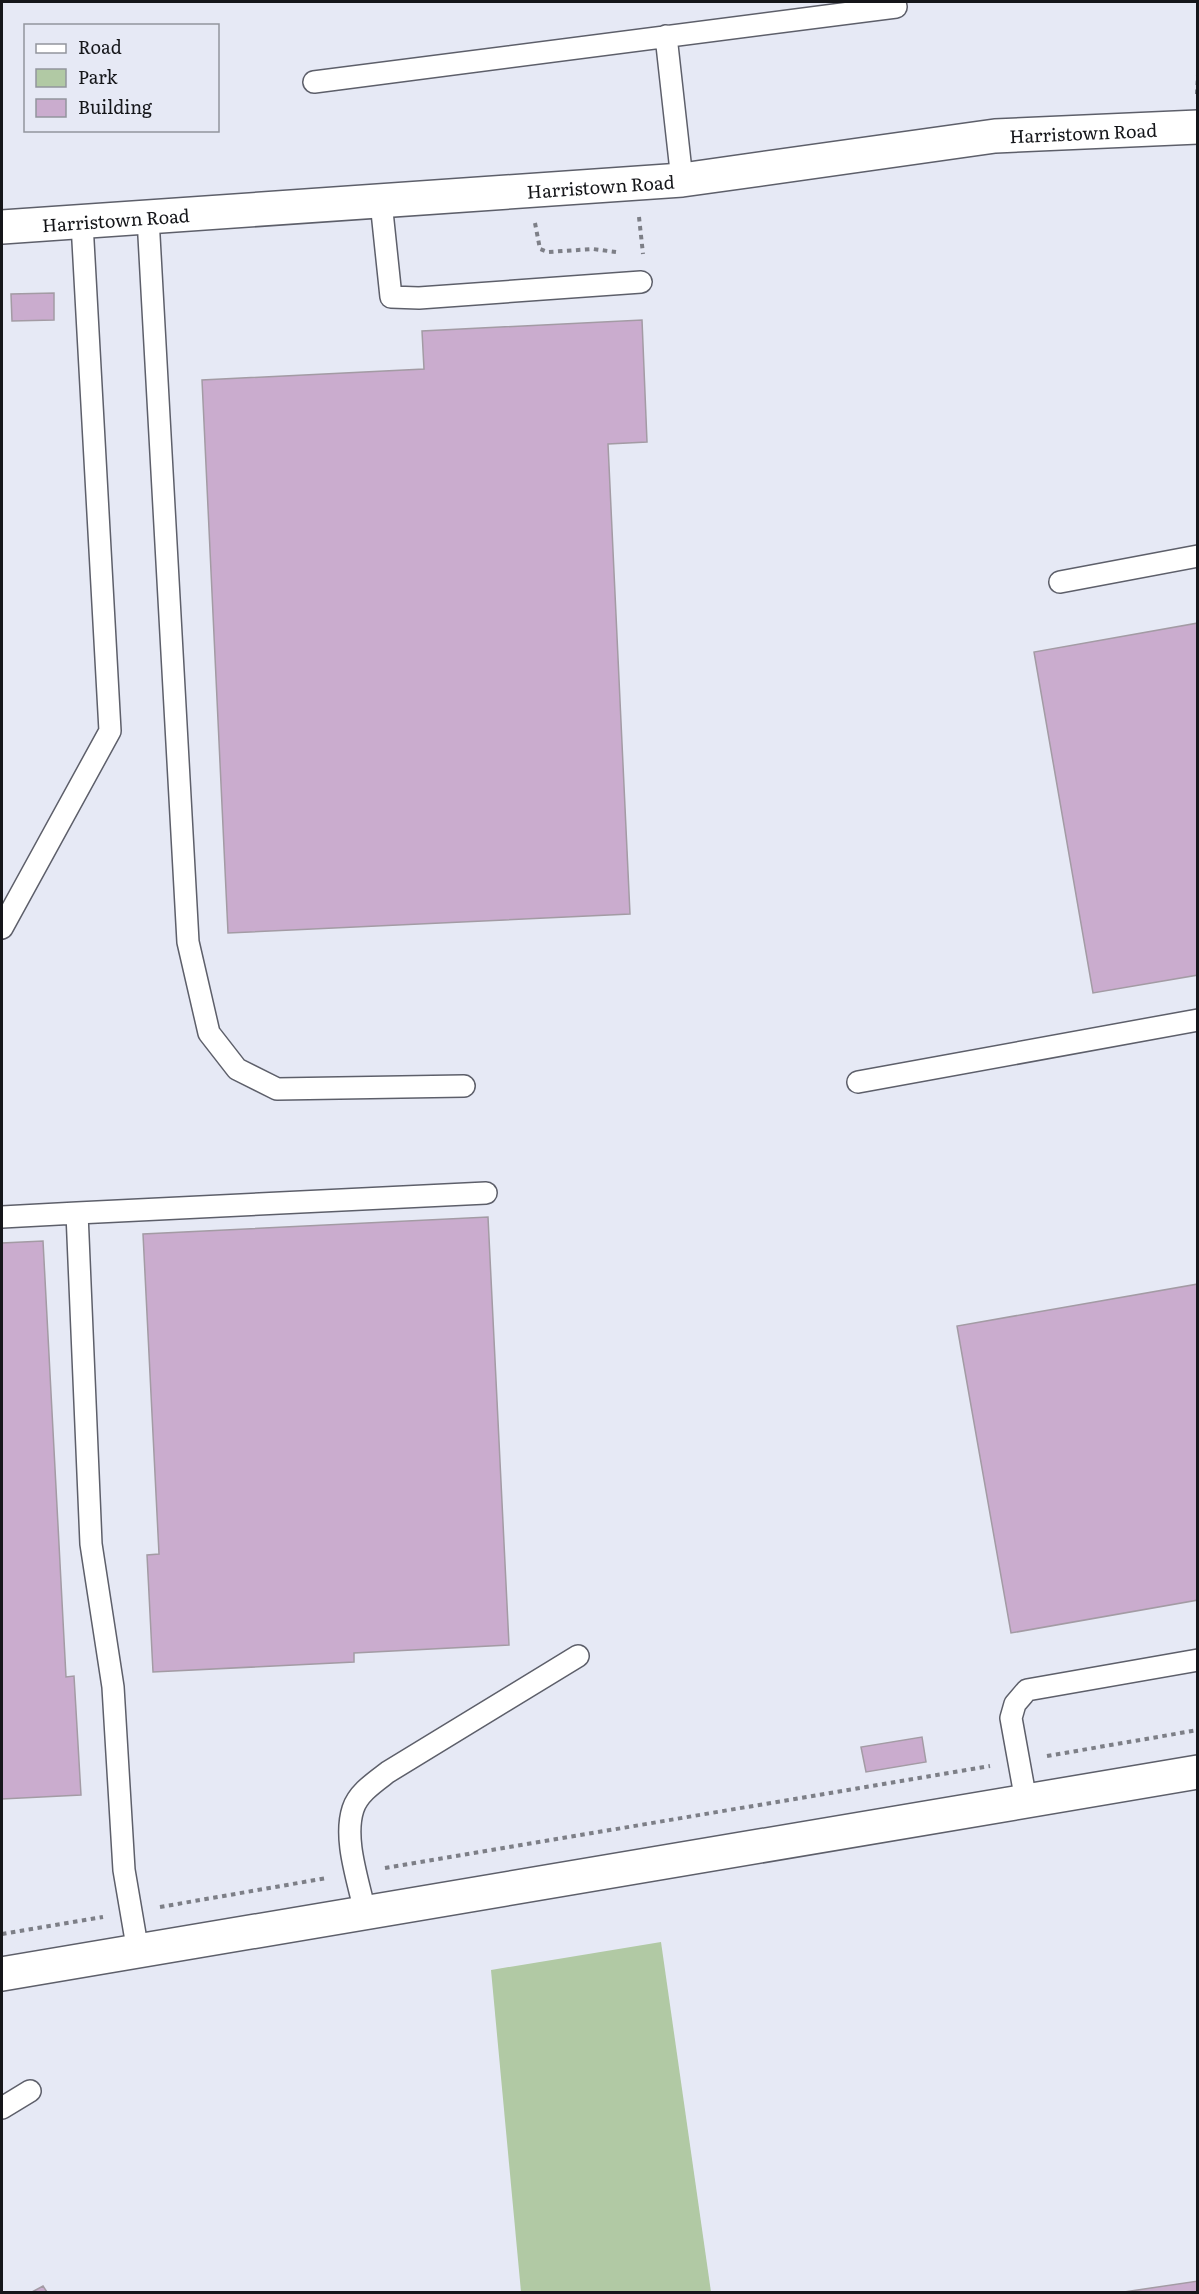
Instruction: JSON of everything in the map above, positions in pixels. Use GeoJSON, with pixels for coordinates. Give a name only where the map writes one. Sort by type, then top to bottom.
{"type":"FeatureCollection","features":[{"type":"Feature","properties":{"kind":"street","name":"Harristown Road"},"geometry":{"type":"LineString","coordinates":[[2,227],[682,180],[995,136],[1197,127]]}},
{"type":"Feature","properties":{"kind":"street"},"geometry":{"type":"LineString","coordinates":[[2,1974],[1197,1772]]}},
{"type":"Feature","properties":{"kind":"lane"},"geometry":{"type":"LineString","coordinates":[[314,82],[896,8]]}},
{"type":"Feature","properties":{"kind":"lane"},"geometry":{"type":"LineString","coordinates":[[666,36],[682,180]]}},
{"type":"Feature","properties":{"kind":"lane"},"geometry":{"type":"LineString","coordinates":[[381,202],[391,297],[419,298],[641,282]]}},
{"type":"Feature","properties":{"kind":"lane"},"geometry":{"type":"LineString","coordinates":[[148,218],[188,942],[209,1033],[237,1069],[277,1089],[464,1086]]}},
{"type":"Feature","properties":{"kind":"lane"},"geometry":{"type":"LineString","coordinates":[[2,928],[110,731],[82,223]]}},
{"type":"Feature","properties":{"kind":"lane"},"geometry":{"type":"LineString","coordinates":[[1060,582],[1197,556]]}},
{"type":"Feature","properties":{"kind":"lane"},"geometry":{"type":"LineString","coordinates":[[858,1082],[1197,1020]]}},
{"type":"Feature","properties":{"kind":"lane"},"geometry":{"type":"LineString","coordinates":[[2,1217],[486,1193]]}},
{"type":"Feature","properties":{"kind":"lane"},"geometry":{"type":"LineString","coordinates":[[77,1213],[91,1544],[113,1687],[124,1870],[138,1952]]}},
{"type":"Feature","properties":{"kind":"lane"},"geometry":{"type":"LineString","coordinates":[[365,1913],[349,1832],[354,1807],[368,1788],[388,1772],[579,1656]]}},
{"type":"Feature","properties":{"kind":"lane"},"geometry":{"type":"LineString","coordinates":[[1026,1801],[1011,1718],[1015,1704],[1027,1690],[1197,1660]]}},
{"type":"Feature","properties":{"kind":"lane"},"geometry":{"type":"LineString","coordinates":[[2,2108],[30,2091]]}},
{"type":"Feature","properties":{"kind":"path"},"geometry":{"type":"LineString","coordinates":[[1197,75],[1197,95]]}},
{"type":"Feature","properties":{"kind":"path"},"geometry":{"type":"LineString","coordinates":[[532,191],[540,249],[548,252],[593,249],[623,254]]}},
{"type":"Feature","properties":{"kind":"path"},"geometry":{"type":"LineString","coordinates":[[642,242],[642,250]]}},
{"type":"Feature","properties":{"kind":"path"},"geometry":{"type":"LineString","coordinates":[[633,255],[644,256]]}},
{"type":"Feature","properties":{"kind":"path"},"geometry":{"type":"LineString","coordinates":[[2,1934],[1197,1730]]}},
{"type":"Feature","properties":{"kind":"green space"},"geometry":{"type":"Polygon","coordinates":[[[661,1942],[711,2292],[521,2292],[491,1970],[661,1942]]]}},
{"type":"Feature","properties":{"kind":"building"},"geometry":{"type":"Polygon","coordinates":[[[54,293],[54,320],[12,321],[11,294],[54,293]]]}},
{"type":"Feature","properties":{"kind":"building"},"geometry":{"type":"Polygon","coordinates":[[[642,320],[647,442],[608,444],[630,914],[228,933],[202,380],[424,369],[422,331],[642,320]]]}},
{"type":"Feature","properties":{"kind":"building"},"geometry":{"type":"Polygon","coordinates":[[[1198,623],[1198,975],[1093,993],[1034,652],[1198,623]]]}},
{"type":"Feature","properties":{"kind":"building"},"geometry":{"type":"Polygon","coordinates":[[[488,1217],[509,1645],[354,1653],[354,1662],[153,1672],[147,1555],[159,1554],[143,1234],[488,1217]]]}},
{"type":"Feature","properties":{"kind":"building"},"geometry":{"type":"Polygon","coordinates":[[[43,1241],[66,1677],[74,1676],[81,1795],[2,1799],[2,1243],[43,1241]]]}},
{"type":"Feature","properties":{"kind":"building"},"geometry":{"type":"Polygon","coordinates":[[[1198,1284],[1198,1600],[1011,1633],[957,1326],[1198,1284]]]}},
{"type":"Feature","properties":{"kind":"building"},"geometry":{"type":"Polygon","coordinates":[[[922,1737],[926,1762],[866,1772],[861,1747],[922,1737]]]}},
{"type":"Feature","properties":{"kind":"building"},"geometry":{"type":"Polygon","coordinates":[[[1198,2281],[1198,2292],[1124,2292],[1198,2281]]]}},
{"type":"Feature","properties":{"kind":"building"},"geometry":{"type":"Polygon","coordinates":[[[43,2286],[47,2292],[32,2292],[43,2286]]]}}]}
